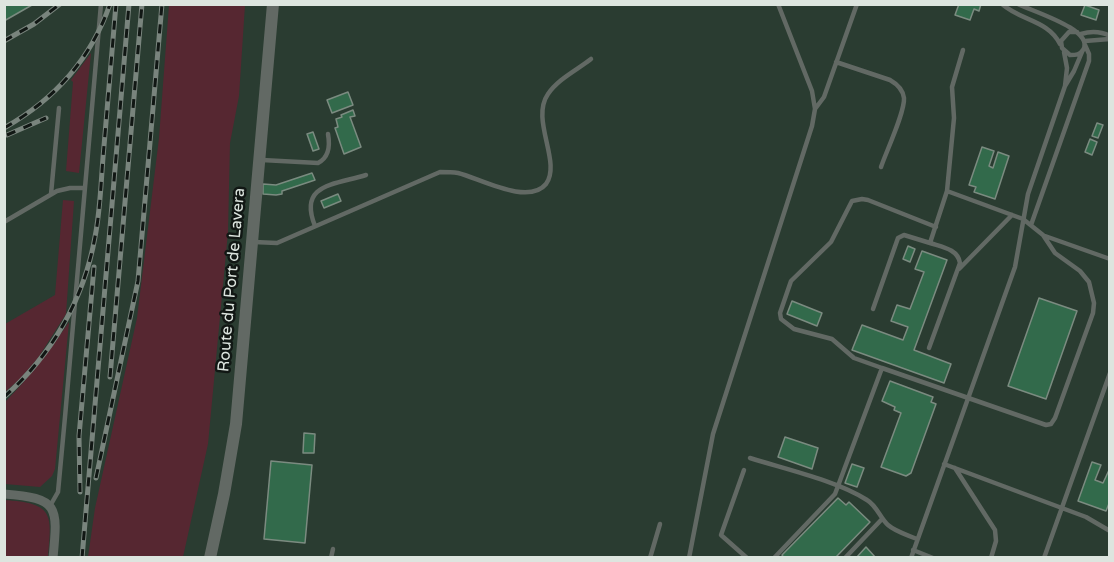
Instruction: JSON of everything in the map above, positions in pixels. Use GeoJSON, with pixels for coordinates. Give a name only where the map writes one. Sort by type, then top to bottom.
{"type":"FeatureCollection","features":[{"type":"Feature","properties":{"kind":"street","name":"Route du Port de Lavera"},"geometry":{"type":"LineString","coordinates":[[210,558],[236,424],[273,4]]}},
{"type":"Feature","properties":{"kind":"street"},"geometry":{"type":"LineString","coordinates":[[4,494],[35,498],[45,501],[50,506],[56,517],[53,558]]}},
{"type":"Feature","properties":{"kind":"lane"},"geometry":{"type":"LineString","coordinates":[[50,506],[56,498],[59,483],[101,4]]}},
{"type":"Feature","properties":{"kind":"lane"},"geometry":{"type":"LineString","coordinates":[[689,558],[713,434],[812,126],[815,109],[812,91],[778,4]]}},
{"type":"Feature","properties":{"kind":"lane"},"geometry":{"type":"LineString","coordinates":[[815,109],[824,97],[857,4]]}},
{"type":"Feature","properties":{"kind":"lane"},"geometry":{"type":"LineString","coordinates":[[1002,4],[1017,14],[1047,27],[1061,45],[1067,68],[1065,86]]}},
{"type":"Feature","properties":{"kind":"lane"},"geometry":{"type":"LineString","coordinates":[[1020,5],[1079,33],[1089,54],[1089,61],[1031,225]]}},
{"type":"Feature","properties":{"kind":"lane"},"geometry":{"type":"LineString","coordinates":[[1061,45],[1065,34],[1089,32],[1102,33],[1110,37]]}},
{"type":"Feature","properties":{"kind":"lane"},"geometry":{"type":"LineString","coordinates":[[1085,43],[1110,37]]}},
{"type":"Feature","properties":{"kind":"lane"},"geometry":{"type":"LineString","coordinates":[[911,558],[1015,267],[1028,194],[1065,86],[1074,71],[1085,43]]}},
{"type":"Feature","properties":{"kind":"lane"},"geometry":{"type":"LineString","coordinates":[[930,243],[947,191],[954,118],[952,87],[963,50]]}},
{"type":"Feature","properties":{"kind":"lane"},"geometry":{"type":"LineString","coordinates":[[1064,52],[1074,56],[1082,52]]}},
{"type":"Feature","properties":{"kind":"lane"},"geometry":{"type":"LineString","coordinates":[[252,242],[277,243],[440,172],[459,173],[509,190],[536,190],[544,186],[550,172],[541,112],[544,101],[557,84],[591,59]]}},
{"type":"Feature","properties":{"kind":"lane"},"geometry":{"type":"LineString","coordinates":[[836,62],[890,80],[902,91],[903,106],[881,167]]}},
{"type":"Feature","properties":{"kind":"lane"},"geometry":{"type":"LineString","coordinates":[[51,194],[59,108]]}},
{"type":"Feature","properties":{"kind":"lane"},"geometry":{"type":"LineString","coordinates":[[259,160],[322,162],[329,150],[328,134]]}},
{"type":"Feature","properties":{"kind":"lane"},"geometry":{"type":"LineString","coordinates":[[315,226],[309,208],[313,196],[323,188],[366,176]]}},
{"type":"Feature","properties":{"kind":"lane"},"geometry":{"type":"LineString","coordinates":[[4,222],[64,188],[85,188]]}},
{"type":"Feature","properties":{"kind":"lane"},"geometry":{"type":"LineString","coordinates":[[947,191],[1023,219],[1045,236],[1110,259]]}},
{"type":"Feature","properties":{"kind":"lane"},"geometry":{"type":"LineString","coordinates":[[936,227],[868,200],[852,201],[831,242],[795,276],[785,295],[780,313],[781,319],[804,333],[832,339],[854,358],[969,396],[1046,425],[1051,424],[1056,418],[1093,313],[1094,303],[1085,275],[1056,253],[1045,236]]}},
{"type":"Feature","properties":{"kind":"lane"},"geometry":{"type":"LineString","coordinates":[[957,271],[1012,215]]}},
{"type":"Feature","properties":{"kind":"lane"},"geometry":{"type":"LineString","coordinates":[[873,309],[898,238],[904,235],[957,254],[960,263],[928,348]]}},
{"type":"Feature","properties":{"kind":"lane"},"geometry":{"type":"LineString","coordinates":[[774,558],[840,487],[882,368]]}},
{"type":"Feature","properties":{"kind":"lane"},"geometry":{"type":"LineString","coordinates":[[1044,558],[1110,373]]}},
{"type":"Feature","properties":{"kind":"lane"},"geometry":{"type":"LineString","coordinates":[[750,458],[840,487],[868,501],[882,519],[892,527],[917,539]]}},
{"type":"Feature","properties":{"kind":"lane"},"geometry":{"type":"LineString","coordinates":[[944,464],[1062,508],[1110,531]]}},
{"type":"Feature","properties":{"kind":"lane"},"geometry":{"type":"LineString","coordinates":[[954,468],[995,530],[996,541],[991,558]]}},
{"type":"Feature","properties":{"kind":"lane"},"geometry":{"type":"LineString","coordinates":[[744,470],[721,535],[747,558]]}},
{"type":"Feature","properties":{"kind":"lane"},"geometry":{"type":"LineString","coordinates":[[845,558],[882,519]]}},
{"type":"Feature","properties":{"kind":"lane"},"geometry":{"type":"LineString","coordinates":[[650,558],[660,524]]}},
{"type":"Feature","properties":{"kind":"lane"},"geometry":{"type":"LineString","coordinates":[[331,558],[333,549]]}},
{"type":"Feature","properties":{"kind":"lane"},"geometry":{"type":"LineString","coordinates":[[913,550],[933,558]]}},
{"type":"Feature","properties":{"kind":"shaded area"},"geometry":{"type":"Polygon","coordinates":[[[4,5],[1109,5],[1109,557],[5,557],[4,5]]]}},
{"type":"Feature","properties":{"kind":"shaded area"},"geometry":{"type":"Polygon","coordinates":[[[169,5],[245,5],[239,96],[230,143],[228,232],[208,444],[183,557],[88,557],[95,508],[137,318],[159,138],[169,5]]]}},
{"type":"Feature","properties":{"kind":"shaded area"},"geometry":{"type":"Polygon","coordinates":[[[91,53],[79,173],[66,171],[73,82],[71,80],[91,53]]]}},
{"type":"Feature","properties":{"kind":"shaded area"},"geometry":{"type":"Polygon","coordinates":[[[63,200],[74,201],[66,314],[38,358],[5,392],[5,324],[55,295],[63,200]]]}},
{"type":"Feature","properties":{"kind":"shaded area"},"geometry":{"type":"Polygon","coordinates":[[[69,322],[55,469],[52,476],[40,487],[5,484],[5,402],[39,364],[69,322]]]}},
{"type":"Feature","properties":{"kind":"shaded area"},"geometry":{"type":"Polygon","coordinates":[[[4,500],[33,504],[46,514],[50,530],[48,557],[5,557],[4,500]]]}},
{"type":"Feature","properties":{"kind":"building"},"geometry":{"type":"Polygon","coordinates":[[[4,4],[32,4],[32,5],[4,21],[4,4]]]}},
{"type":"Feature","properties":{"kind":"building"},"geometry":{"type":"Polygon","coordinates":[[[959,4],[981,4],[979,11],[974,9],[970,20],[955,15],[959,4]]]}},
{"type":"Feature","properties":{"kind":"building"},"geometry":{"type":"Polygon","coordinates":[[[1085,5],[1099,10],[1096,20],[1081,15],[1085,5]]]}},
{"type":"Feature","properties":{"kind":"building"},"geometry":{"type":"Polygon","coordinates":[[[348,92],[353,105],[332,113],[327,100],[348,92]]]}},
{"type":"Feature","properties":{"kind":"building"},"geometry":{"type":"Polygon","coordinates":[[[353,110],[355,116],[350,117],[361,147],[344,154],[335,128],[338,127],[336,119],[353,110]]]}},
{"type":"Feature","properties":{"kind":"building"},"geometry":{"type":"Polygon","coordinates":[[[1097,123],[1103,125],[1098,138],[1092,136],[1097,123]]]}},
{"type":"Feature","properties":{"kind":"building"},"geometry":{"type":"Polygon","coordinates":[[[313,132],[319,149],[313,151],[307,134],[313,132]]]}},
{"type":"Feature","properties":{"kind":"building"},"geometry":{"type":"Polygon","coordinates":[[[1090,139],[1097,142],[1092,155],[1085,152],[1090,139]]]}},
{"type":"Feature","properties":{"kind":"building"},"geometry":{"type":"Polygon","coordinates":[[[982,147],[994,151],[989,166],[993,168],[998,152],[1009,156],[995,199],[974,192],[976,187],[969,185],[982,147]]]}},
{"type":"Feature","properties":{"kind":"building"},"geometry":{"type":"Polygon","coordinates":[[[312,173],[315,180],[282,191],[282,194],[263,194],[263,184],[276,185],[312,173]]]}},
{"type":"Feature","properties":{"kind":"building"},"geometry":{"type":"Polygon","coordinates":[[[338,194],[341,201],[324,208],[321,201],[338,194]]]}},
{"type":"Feature","properties":{"kind":"building"},"geometry":{"type":"Polygon","coordinates":[[[908,246],[915,249],[910,262],[903,259],[908,246]]]}},
{"type":"Feature","properties":{"kind":"building"},"geometry":{"type":"Polygon","coordinates":[[[922,251],[947,260],[914,350],[951,364],[944,383],[852,350],[862,325],[903,340],[908,327],[891,321],[897,305],[910,309],[924,272],[915,269],[922,251]]]}},
{"type":"Feature","properties":{"kind":"building"},"geometry":{"type":"Polygon","coordinates":[[[1039,298],[1077,311],[1046,399],[1008,386],[1039,298]]]}},
{"type":"Feature","properties":{"kind":"building"},"geometry":{"type":"Polygon","coordinates":[[[792,301],[822,313],[817,326],[787,314],[792,301]]]}},
{"type":"Feature","properties":{"kind":"building"},"geometry":{"type":"Polygon","coordinates":[[[890,381],[933,397],[931,402],[936,404],[911,473],[906,476],[881,467],[901,413],[894,410],[895,407],[882,401],[890,381]]]}},
{"type":"Feature","properties":{"kind":"building"},"geometry":{"type":"Polygon","coordinates":[[[304,433],[315,434],[314,453],[303,453],[304,433]]]}},
{"type":"Feature","properties":{"kind":"building"},"geometry":{"type":"Polygon","coordinates":[[[785,437],[818,448],[812,469],[778,457],[785,437]]]}},
{"type":"Feature","properties":{"kind":"building"},"geometry":{"type":"Polygon","coordinates":[[[271,461],[312,465],[305,543],[264,539],[271,461]]]}},
{"type":"Feature","properties":{"kind":"building"},"geometry":{"type":"Polygon","coordinates":[[[1092,462],[1101,465],[1095,480],[1103,483],[1110,468],[1110,501],[1106,511],[1078,501],[1092,462]]]}},
{"type":"Feature","properties":{"kind":"building"},"geometry":{"type":"Polygon","coordinates":[[[852,464],[864,468],[857,487],[845,483],[852,464]]]}},
{"type":"Feature","properties":{"kind":"building"},"geometry":{"type":"Polygon","coordinates":[[[838,498],[846,505],[849,502],[870,522],[835,558],[784,558],[782,555],[838,498]]]}},
{"type":"Feature","properties":{"kind":"building"},"geometry":{"type":"Polygon","coordinates":[[[866,547],[876,558],[856,558],[866,547]]]}},
{"type":"Feature","properties":{"kind":"railway"},"geometry":{"type":"LineString","coordinates":[[4,41],[34,24],[60,4]]}},
{"type":"Feature","properties":{"kind":"railway"},"geometry":{"type":"LineString","coordinates":[[4,128],[39,105],[69,76],[92,43],[110,4]]}},
{"type":"Feature","properties":{"kind":"railway"},"geometry":{"type":"LineString","coordinates":[[4,397],[37,363],[51,344],[74,304],[90,260],[100,203],[116,4]]}},
{"type":"Feature","properties":{"kind":"railway"},"geometry":{"type":"LineString","coordinates":[[82,558],[129,4]]}},
{"type":"Feature","properties":{"kind":"railway"},"geometry":{"type":"LineString","coordinates":[[110,377],[142,4]]}},
{"type":"Feature","properties":{"kind":"railway"},"geometry":{"type":"LineString","coordinates":[[96,478],[138,281],[162,4]]}},
{"type":"Feature","properties":{"kind":"railway"},"geometry":{"type":"LineString","coordinates":[[7,135],[46,118]]}},
{"type":"Feature","properties":{"kind":"railway"},"geometry":{"type":"LineString","coordinates":[[80,492],[79,436],[94,267]]}}]}
